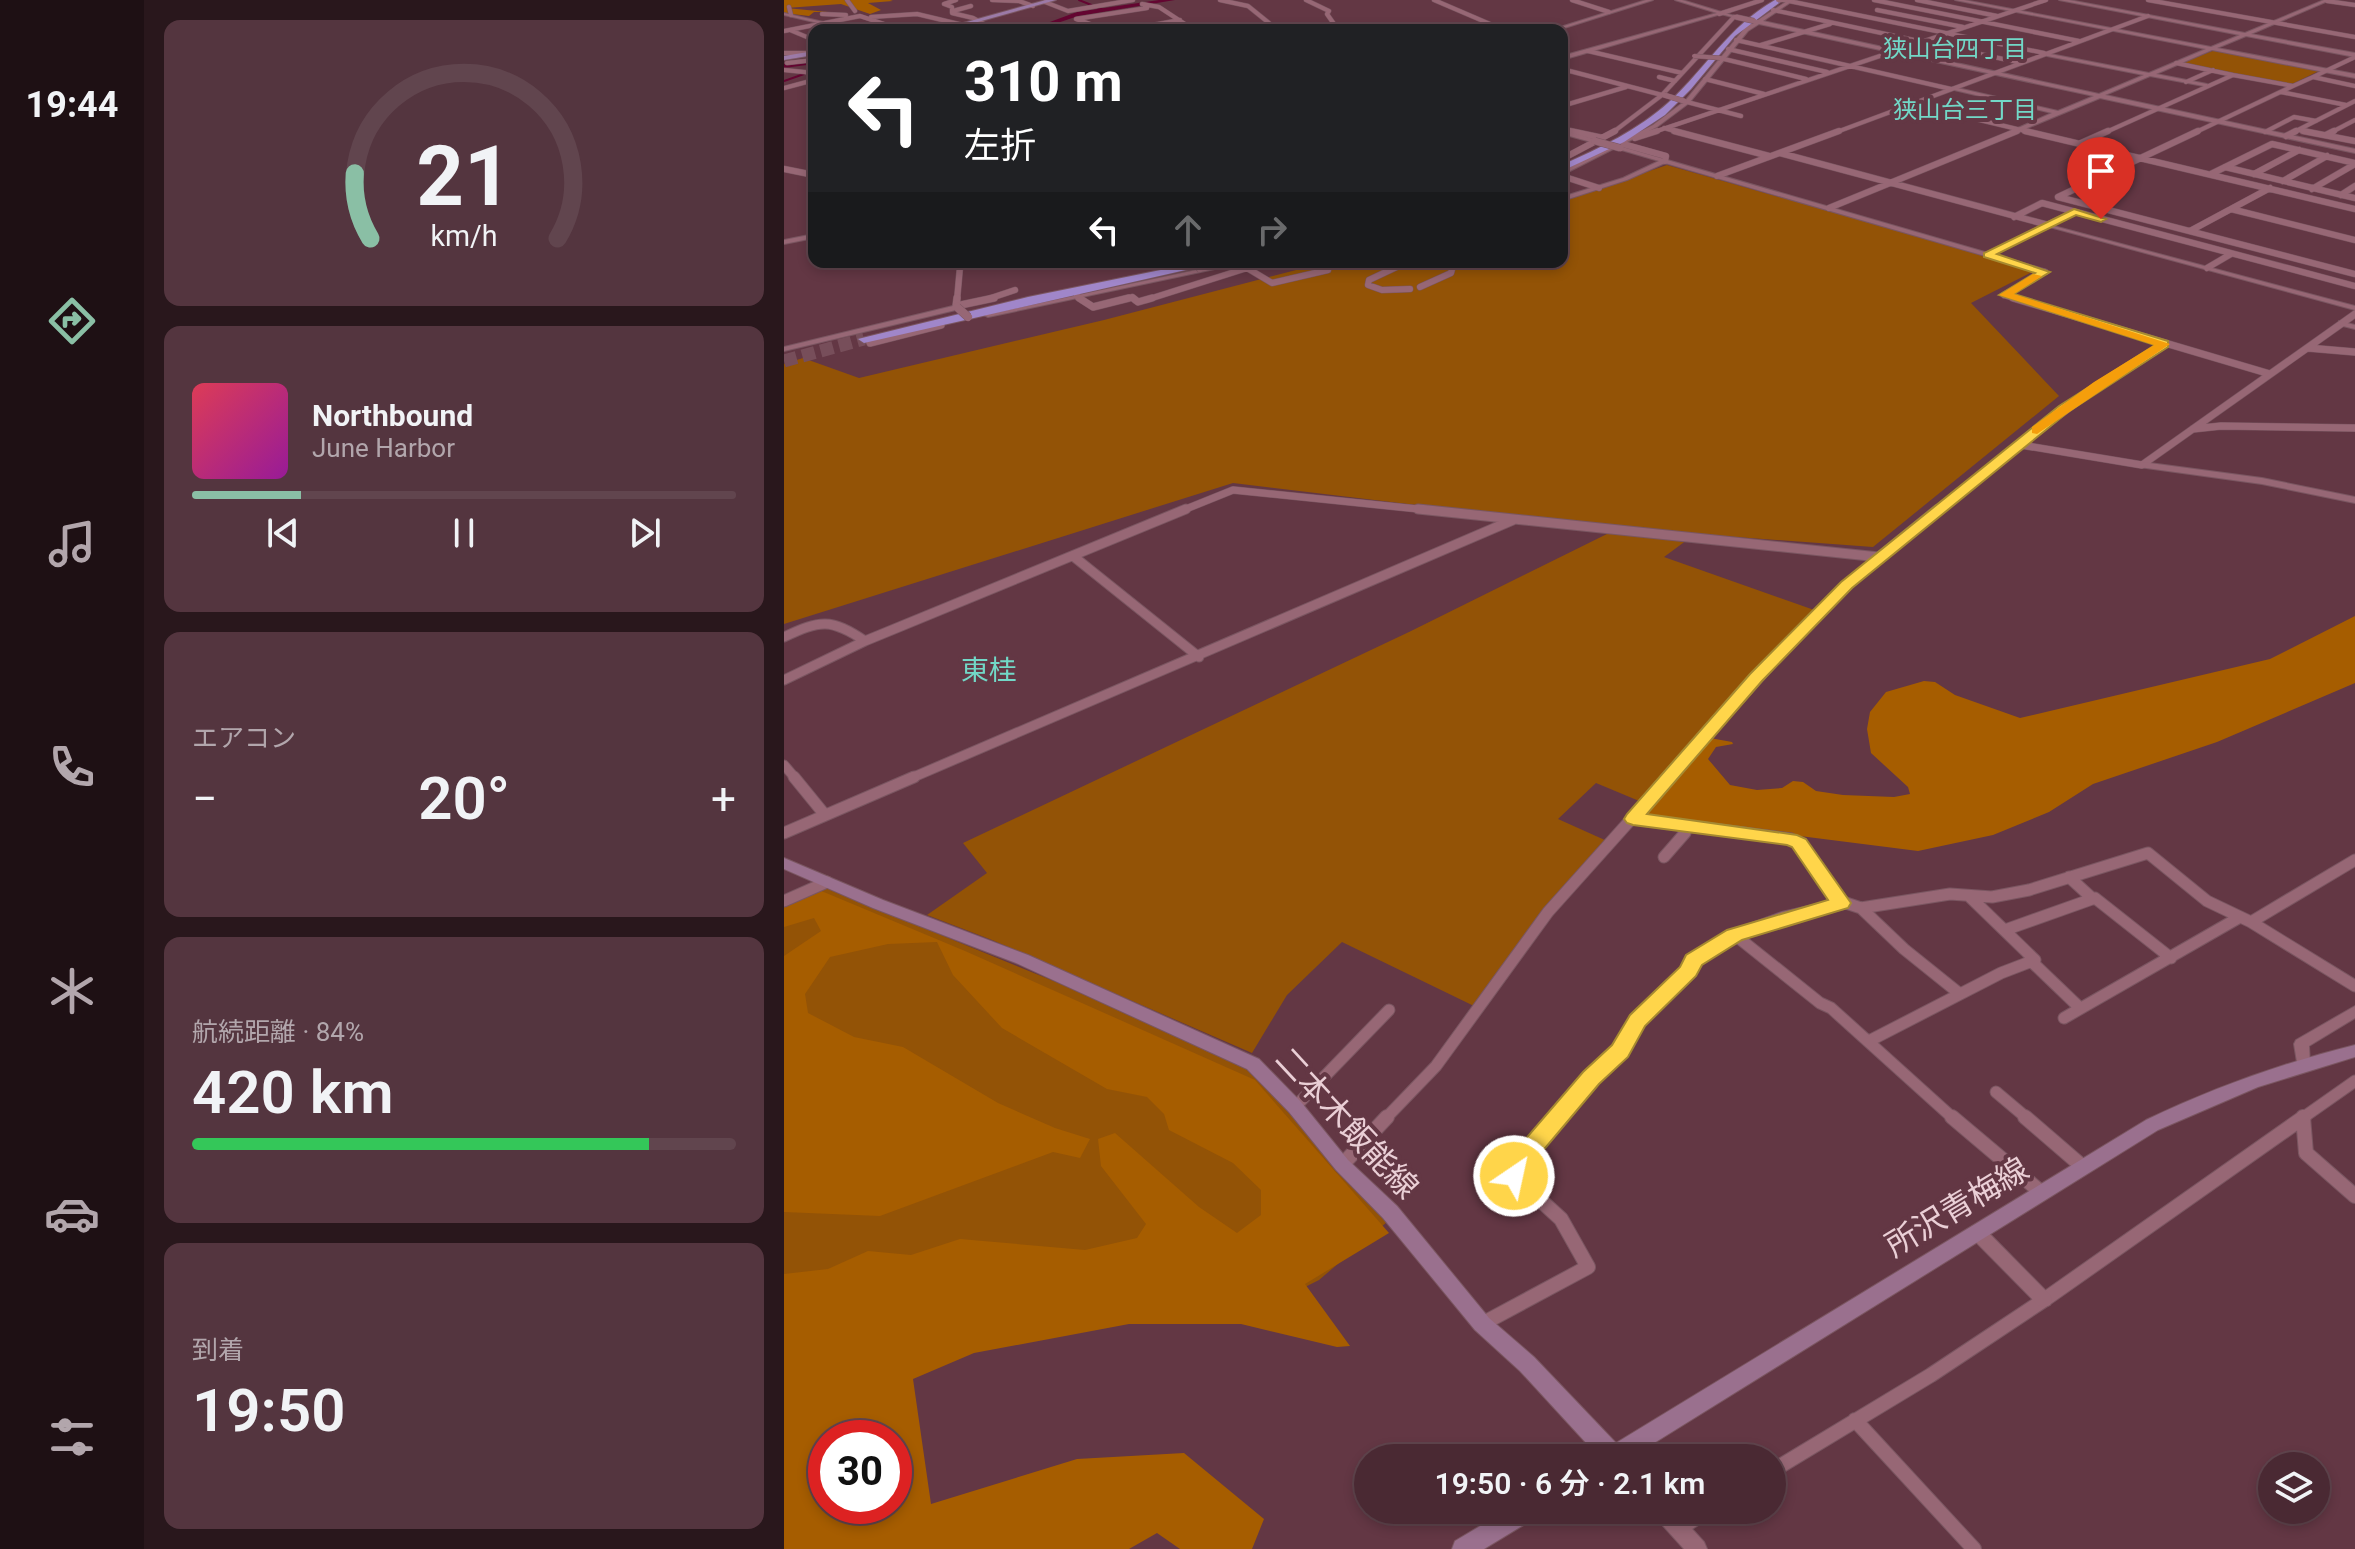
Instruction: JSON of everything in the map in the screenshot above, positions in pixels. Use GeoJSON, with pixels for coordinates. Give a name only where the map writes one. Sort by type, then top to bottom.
{"type":"FeatureCollection","features":[{"type":"Feature","properties":{"kind":"highway"},"geometry":{"type":"LineString","coordinates":[[1568,165],[1622,138],[1660,113],[1688,87],[1730,33],[1779,0]]}},
{"type":"Feature","properties":{"kind":"highway"},"geometry":{"type":"LineString","coordinates":[[865,339],[1006,305],[1187,268]]}},
{"type":"Feature","properties":{"kind":"highway"},"geometry":{"type":"LineString","coordinates":[[865,339],[1012,300],[1195,268]]}},
{"type":"Feature","properties":{"kind":"main road"},"geometry":{"type":"LineString","coordinates":[[968,24],[1032,3],[1049,1]]}},
{"type":"Feature","properties":{"kind":"main road"},"geometry":{"type":"LineString","coordinates":[[785,63],[808,55]]}},
{"type":"Feature","properties":{"kind":"main road","name":"二本木飯能線"},"geometry":{"type":"LineString","coordinates":[[784,863],[983,943],[1226,1050],[1266,1075],[1342,1165],[1390,1212],[1482,1324],[1527,1364],[1601,1444]]}},
{"type":"Feature","properties":{"kind":"main road","name":"所沢青梅線"},"geometry":{"type":"LineString","coordinates":[[1634,1444],[2083,1167],[2194,1104],[2303,1064],[2355,1051]]}},
{"type":"Feature","properties":{"kind":"main road"},"geometry":{"type":"LineString","coordinates":[[1463,1549],[1504,1524]]}},
{"type":"Feature","properties":{"kind":"street"},"geometry":{"type":"LineString","coordinates":[[847,0],[855,11]]}},
{"type":"Feature","properties":{"kind":"street"},"geometry":{"type":"LineString","coordinates":[[956,0],[944,4],[953,12],[983,24]]}},
{"type":"Feature","properties":{"kind":"street"},"geometry":{"type":"LineString","coordinates":[[992,0],[1032,3]]}},
{"type":"Feature","properties":{"kind":"street"},"geometry":{"type":"LineString","coordinates":[[1081,0],[1097,6]]}},
{"type":"Feature","properties":{"kind":"street"},"geometry":{"type":"LineString","coordinates":[[1220,0],[1253,9],[1269,24]]}},
{"type":"Feature","properties":{"kind":"street"},"geometry":{"type":"LineString","coordinates":[[1306,0],[1329,11],[1327,16],[1334,24]]}},
{"type":"Feature","properties":{"kind":"street"},"geometry":{"type":"LineString","coordinates":[[1434,0],[1493,24]]}},
{"type":"Feature","properties":{"kind":"street"},"geometry":{"type":"LineString","coordinates":[[1572,0],[1609,12]]}},
{"type":"Feature","properties":{"kind":"street"},"geometry":{"type":"LineString","coordinates":[[1568,25],[1651,0]]}},
{"type":"Feature","properties":{"kind":"street"},"geometry":{"type":"LineString","coordinates":[[1677,0],[1719,14],[2355,151]]}},
{"type":"Feature","properties":{"kind":"street"},"geometry":{"type":"LineString","coordinates":[[1746,0],[1760,1]]}},
{"type":"Feature","properties":{"kind":"street"},"geometry":{"type":"LineString","coordinates":[[1779,0],[1792,0],[2207,86]]}},
{"type":"Feature","properties":{"kind":"street"},"geometry":{"type":"LineString","coordinates":[[1568,166],[1622,146],[1655,126],[1685,101],[1755,21],[1792,0]]}},
{"type":"Feature","properties":{"kind":"street"},"geometry":{"type":"LineString","coordinates":[[1874,0],[2081,41]]}},
{"type":"Feature","properties":{"kind":"street"},"geometry":{"type":"LineString","coordinates":[[1760,45],[1908,0]]}},
{"type":"Feature","properties":{"kind":"street"},"geometry":{"type":"LineString","coordinates":[[1917,0],[1999,16]]}},
{"type":"Feature","properties":{"kind":"street"},"geometry":{"type":"LineString","coordinates":[[1957,0],[2355,76]]}},
{"type":"Feature","properties":{"kind":"street"},"geometry":{"type":"LineString","coordinates":[[1635,138],[2046,0]]}},
{"type":"Feature","properties":{"kind":"street"},"geometry":{"type":"LineString","coordinates":[[2061,0],[2355,56]]}},
{"type":"Feature","properties":{"kind":"street"},"geometry":{"type":"LineString","coordinates":[[2148,0],[2355,37]]}},
{"type":"Feature","properties":{"kind":"street"},"geometry":{"type":"LineString","coordinates":[[1829,208],[2328,0],[2355,5]]}},
{"type":"Feature","properties":{"kind":"street"},"geometry":{"type":"LineString","coordinates":[[1049,1],[1068,11],[1137,2],[1159,7],[1186,24]]}},
{"type":"Feature","properties":{"kind":"street"},"geometry":{"type":"LineString","coordinates":[[1568,55],[1760,1]]}},
{"type":"Feature","properties":{"kind":"street"},"geometry":{"type":"LineString","coordinates":[[1090,24],[1076,19],[1147,8],[1137,2]]}},
{"type":"Feature","properties":{"kind":"street"},"geometry":{"type":"LineString","coordinates":[[940,16],[971,6]]}},
{"type":"Feature","properties":{"kind":"street"},"geometry":{"type":"LineString","coordinates":[[789,7],[788,14],[833,24]]}},
{"type":"Feature","properties":{"kind":"street"},"geometry":{"type":"LineString","coordinates":[[824,24],[866,13],[838,9]]}},
{"type":"Feature","properties":{"kind":"street"},"geometry":{"type":"LineString","coordinates":[[1773,10],[2022,63]]}},
{"type":"Feature","properties":{"kind":"street"},"geometry":{"type":"LineString","coordinates":[[1877,10],[1965,27]]}},
{"type":"Feature","properties":{"kind":"street"},"geometry":{"type":"LineString","coordinates":[[869,18],[915,11],[940,16],[953,24]]}},
{"type":"Feature","properties":{"kind":"street"},"geometry":{"type":"LineString","coordinates":[[822,14],[861,16],[885,24]]}},
{"type":"Feature","properties":{"kind":"street"},"geometry":{"type":"LineString","coordinates":[[1717,176],[2148,16]]}},
{"type":"Feature","properties":{"kind":"street"},"geometry":{"type":"LineString","coordinates":[[1568,163],[1594,142],[1645,111],[1663,95],[1695,55],[1735,17]]}},
{"type":"Feature","properties":{"kind":"street"},"geometry":{"type":"LineString","coordinates":[[1158,24],[1180,20]]}},
{"type":"Feature","properties":{"kind":"street"},"geometry":{"type":"LineString","coordinates":[[786,30],[808,26]]}},
{"type":"Feature","properties":{"kind":"street"},"geometry":{"type":"LineString","coordinates":[[786,30],[808,38]]}},
{"type":"Feature","properties":{"kind":"street"},"geometry":{"type":"LineString","coordinates":[[1736,40],[2058,113]]}},
{"type":"Feature","properties":{"kind":"street"},"geometry":{"type":"LineString","coordinates":[[1728,49],[1829,72]]}},
{"type":"Feature","properties":{"kind":"street"},"geometry":{"type":"LineString","coordinates":[[1588,51],[1682,73]]}},
{"type":"Feature","properties":{"kind":"street"},"geometry":{"type":"LineString","coordinates":[[1695,55],[1808,79]]}},
{"type":"Feature","properties":{"kind":"street"},"geometry":{"type":"LineString","coordinates":[[2355,56],[2058,197],[2355,274]]}},
{"type":"Feature","properties":{"kind":"street"},"geometry":{"type":"LineString","coordinates":[[785,63],[808,61]]}},
{"type":"Feature","properties":{"kind":"street"},"geometry":{"type":"LineString","coordinates":[[785,63],[808,71]]}},
{"type":"Feature","properties":{"kind":"street"},"geometry":{"type":"LineString","coordinates":[[2176,63],[2293,86]]}},
{"type":"Feature","properties":{"kind":"street"},"geometry":{"type":"LineString","coordinates":[[2186,82],[2213,70]]}},
{"type":"Feature","properties":{"kind":"street"},"geometry":{"type":"LineString","coordinates":[[1568,71],[1741,116]]}},
{"type":"Feature","properties":{"kind":"street"},"geometry":{"type":"LineString","coordinates":[[1675,72],[1659,77],[1675,81]]}},
{"type":"Feature","properties":{"kind":"street"},"geometry":{"type":"LineString","coordinates":[[2081,143],[2233,75]]}},
{"type":"Feature","properties":{"kind":"street"},"geometry":{"type":"LineString","coordinates":[[2343,83],[2355,76]]}},
{"type":"Feature","properties":{"kind":"street"},"geometry":{"type":"LineString","coordinates":[[2313,77],[2355,86]]}},
{"type":"Feature","properties":{"kind":"street"},"geometry":{"type":"LineString","coordinates":[[1705,79],[1764,94]]}},
{"type":"Feature","properties":{"kind":"street"},"geometry":{"type":"LineString","coordinates":[[784,88],[808,82]]}},
{"type":"Feature","properties":{"kind":"street"},"geometry":{"type":"LineString","coordinates":[[1568,104],[1628,86]]}},
{"type":"Feature","properties":{"kind":"street"},"geometry":{"type":"LineString","coordinates":[[2281,92],[2355,107]]}},
{"type":"Feature","properties":{"kind":"street"},"geometry":{"type":"LineString","coordinates":[[2286,136],[2355,101]]}},
{"type":"Feature","properties":{"kind":"street"},"geometry":{"type":"LineString","coordinates":[[1912,104],[2355,209]]}},
{"type":"Feature","properties":{"kind":"street"},"geometry":{"type":"LineString","coordinates":[[2335,111],[2355,118]]}},
{"type":"Feature","properties":{"kind":"street"},"geometry":{"type":"LineString","coordinates":[[2265,132],[2294,117],[2316,121]]}},
{"type":"Feature","properties":{"kind":"street"},"geometry":{"type":"LineString","coordinates":[[2326,135],[2355,118]]}},
{"type":"Feature","properties":{"kind":"street"},"geometry":{"type":"LineString","coordinates":[[1655,126],[1771,157]]}},
{"type":"Feature","properties":{"kind":"street"},"geometry":{"type":"LineString","coordinates":[[2299,130],[2355,141]]}},
{"type":"Feature","properties":{"kind":"street"},"geometry":{"type":"LineString","coordinates":[[1568,133],[1604,138]]}},
{"type":"Feature","properties":{"kind":"street"},"geometry":{"type":"LineString","coordinates":[[1568,134],[1622,146],[2044,272]]}},
{"type":"Feature","properties":{"kind":"street"},"geometry":{"type":"LineString","coordinates":[[2211,174],[2272,144],[2355,164]]}},
{"type":"Feature","properties":{"kind":"street"},"geometry":{"type":"LineString","coordinates":[[2254,174],[2299,150]]}},
{"type":"Feature","properties":{"kind":"street"},"geometry":{"type":"LineString","coordinates":[[1780,153],[2355,308]]}},
{"type":"Feature","properties":{"kind":"street"},"geometry":{"type":"LineString","coordinates":[[2283,181],[2327,156]]}},
{"type":"Feature","properties":{"kind":"street"},"geometry":{"type":"LineString","coordinates":[[1568,197],[1665,161]]}},
{"type":"Feature","properties":{"kind":"street"},"geometry":{"type":"LineString","coordinates":[[2300,196],[2355,164]]}},
{"type":"Feature","properties":{"kind":"street"},"geometry":{"type":"LineString","coordinates":[[2225,167],[2355,198]]}},
{"type":"Feature","properties":{"kind":"street"},"geometry":{"type":"LineString","coordinates":[[784,169],[808,174]]}},
{"type":"Feature","properties":{"kind":"street"},"geometry":{"type":"LineString","coordinates":[[1568,171],[1599,188]]}},
{"type":"Feature","properties":{"kind":"street"},"geometry":{"type":"LineString","coordinates":[[2341,195],[2355,186]]}},
{"type":"Feature","properties":{"kind":"street"},"geometry":{"type":"LineString","coordinates":[[2190,231],[2270,188]]}},
{"type":"Feature","properties":{"kind":"street"},"geometry":{"type":"LineString","coordinates":[[2014,217],[2042,203],[2355,286]]}},
{"type":"Feature","properties":{"kind":"street"},"geometry":{"type":"LineString","coordinates":[[2231,209],[2355,240]]}},
{"type":"Feature","properties":{"kind":"street"},"geometry":{"type":"LineString","coordinates":[[1988,255],[2074,212]]}},
{"type":"Feature","properties":{"kind":"street"},"geometry":{"type":"LineString","coordinates":[[784,242],[808,237]]}},
{"type":"Feature","properties":{"kind":"street"},"geometry":{"type":"LineString","coordinates":[[2207,268],[2231,254]]}},
{"type":"Feature","properties":{"kind":"street"},"geometry":{"type":"LineString","coordinates":[[2331,279],[2355,264]]}},
{"type":"Feature","properties":{"kind":"street"},"geometry":{"type":"LineString","coordinates":[[956,307],[960,268]]}},
{"type":"Feature","properties":{"kind":"street"},"geometry":{"type":"LineString","coordinates":[[865,339],[1197,268]]}},
{"type":"Feature","properties":{"kind":"street"},"geometry":{"type":"LineString","coordinates":[[1077,296],[1093,307],[1132,297],[1138,302],[1192,288],[1189,284],[1247,268],[1272,283],[1328,270],[1324,268]]}},
{"type":"Feature","properties":{"kind":"street"},"geometry":{"type":"LineString","coordinates":[[1392,268],[1367,284],[1378,290],[1410,289]]}},
{"type":"Feature","properties":{"kind":"street"},"geometry":{"type":"LineString","coordinates":[[1420,287],[1451,273],[1452,268]]}},
{"type":"Feature","properties":{"kind":"street"},"geometry":{"type":"LineString","coordinates":[[2044,272],[2004,295],[2270,374]]}},
{"type":"Feature","properties":{"kind":"street"},"geometry":{"type":"LineString","coordinates":[[784,349],[1010,294],[1015,290]]}},
{"type":"Feature","properties":{"kind":"street"},"geometry":{"type":"LineString","coordinates":[[956,307],[969,318]]}},
{"type":"Feature","properties":{"kind":"street"},"geometry":{"type":"LineString","coordinates":[[2142,465],[2355,314]]}},
{"type":"Feature","properties":{"kind":"street"},"geometry":{"type":"LineString","coordinates":[[2342,323],[2355,327]]}},
{"type":"Feature","properties":{"kind":"street"},"geometry":{"type":"LineString","coordinates":[[1342,1165],[1436,1066],[1548,912],[1797,633],[1879,557],[2083,395],[2164,344]]}},
{"type":"Feature","properties":{"kind":"street"},"geometry":{"type":"LineString","coordinates":[[2308,348],[2355,352]]}},
{"type":"Feature","properties":{"kind":"street"},"geometry":{"type":"LineString","coordinates":[[2191,429],[2221,426],[2355,428]]}},
{"type":"Feature","properties":{"kind":"street"},"geometry":{"type":"LineString","coordinates":[[2021,445],[2262,481],[2355,500]]}},
{"type":"Feature","properties":{"kind":"street"},"geometry":{"type":"LineString","coordinates":[[784,680],[865,641],[1233,490],[1879,557]]}},
{"type":"Feature","properties":{"kind":"street"},"geometry":{"type":"LineString","coordinates":[[784,833],[1515,519]]}},
{"type":"Feature","properties":{"kind":"street"},"geometry":{"type":"LineString","coordinates":[[1073,556],[1199,657]]}},
{"type":"Feature","properties":{"kind":"street"},"geometry":{"type":"LineString","coordinates":[[784,637],[830,621],[838,622],[865,641]]}},
{"type":"Feature","properties":{"kind":"street"},"geometry":{"type":"LineString","coordinates":[[784,765],[825,815]]}},
{"type":"Feature","properties":{"kind":"street"},"geometry":{"type":"LineString","coordinates":[[1633,819],[1791,839],[1799,843],[1841,903]]}},
{"type":"Feature","properties":{"kind":"street"},"geometry":{"type":"LineString","coordinates":[[1664,857],[1685,833],[1686,826]]}},
{"type":"Feature","properties":{"kind":"street"},"geometry":{"type":"LineString","coordinates":[[1482,1324],[1588,1267],[1561,1219],[1514,1176],[1513,1170],[1591,1078],[1620,1051],[1637,1021],[1689,971],[1693,960],[1735,935],[1841,903],[1861,908],[1950,894],[1992,897],[2029,890],[2148,853],[2207,901],[2245,920],[2355,986]]}},
{"type":"Feature","properties":{"kind":"street"},"geometry":{"type":"LineString","coordinates":[[2064,1018],[2355,860]]}},
{"type":"Feature","properties":{"kind":"street"},"geometry":{"type":"LineString","coordinates":[[2069,877],[2171,958]]}},
{"type":"Feature","properties":{"kind":"street"},"geometry":{"type":"LineString","coordinates":[[784,901],[827,882]]}},
{"type":"Feature","properties":{"kind":"street"},"geometry":{"type":"LineString","coordinates":[[1869,1041],[2035,960],[1969,896]]}},
{"type":"Feature","properties":{"kind":"street"},"geometry":{"type":"LineString","coordinates":[[2005,930],[2093,899]]}},
{"type":"Feature","properties":{"kind":"street"},"geometry":{"type":"LineString","coordinates":[[1861,908],[1904,949],[1960,994]]}},
{"type":"Feature","properties":{"kind":"street"},"geometry":{"type":"LineString","coordinates":[[1735,935],[1869,1041],[1935,1103],[2042,1193]]}},
{"type":"Feature","properties":{"kind":"street"},"geometry":{"type":"LineString","coordinates":[[2032,962],[2080,1008]]}},
{"type":"Feature","properties":{"kind":"street"},"geometry":{"type":"LineString","coordinates":[[1295,1107],[1389,1010]]}},
{"type":"Feature","properties":{"kind":"street"},"geometry":{"type":"LineString","coordinates":[[2303,1064],[2301,1044],[2355,1011]]}},
{"type":"Feature","properties":{"kind":"street"},"geometry":{"type":"LineString","coordinates":[[1786,1462],[2044,1300],[2355,1081]]}},
{"type":"Feature","properties":{"kind":"street"},"geometry":{"type":"LineString","coordinates":[[1996,1092],[2083,1167]]}},
{"type":"Feature","properties":{"kind":"street"},"geometry":{"type":"LineString","coordinates":[[2303,1116],[2306,1153],[2355,1196]]}},
{"type":"Feature","properties":{"kind":"street"},"geometry":{"type":"LineString","coordinates":[[1977,1232],[2044,1300]]}},
{"type":"Feature","properties":{"kind":"street"},"geometry":{"type":"LineString","coordinates":[[1855,1420],[1974,1549]]}},
{"type":"Feature","properties":{"kind":"street"},"geometry":{"type":"LineString","coordinates":[[1675,1524],[1697,1549]]}},
{"type":"Feature","properties":{"kind":"street"},"geometry":{"type":"LineString","coordinates":[[1679,1529],[1687,1524]]}},
{"type":"Feature","properties":{"kind":"shaded area"},"geometry":{"type":"Polygon","coordinates":[[[784,0],[893,1],[868,3],[881,10],[870,14],[841,4],[786,8],[828,12],[814,12],[809,16],[784,13],[784,0]]]}},
{"type":"Feature","properties":{"kind":"shaded area"},"geometry":{"type":"Polygon","coordinates":[[[2215,50],[2321,70],[2290,85],[2182,63],[2215,50]]]}},
{"type":"Feature","properties":{"kind":"shaded area"},"geometry":{"type":"Polygon","coordinates":[[[1667,165],[2036,270],[1971,303],[2059,396],[1873,547],[1599,527],[1233,483],[784,624],[784,364],[803,358],[859,378],[1104,320],[1304,268],[1568,268],[1568,199],[1667,165]]]}},
{"type":"Feature","properties":{"kind":"shaded area"},"geometry":{"type":"Polygon","coordinates":[[[1611,532],[1687,540],[1664,557],[1817,611],[1644,803],[1596,783],[1558,819],[1607,841],[1474,1006],[1342,942],[1287,995],[1252,1053],[927,915],[987,873],[963,843],[1409,632],[1611,532]]]}},
{"type":"Feature","properties":{"kind":"shaded area"},"geometry":{"type":"Polygon","coordinates":[[[2355,616],[2355,683],[2217,742],[2093,784],[2049,812],[1993,835],[1918,851],[1641,816],[1710,738],[1733,744],[1716,747],[1708,759],[1730,785],[1757,790],[1782,788],[1793,781],[1803,782],[1816,791],[1843,795],[1894,797],[1910,794],[1908,787],[1871,753],[1867,729],[1870,712],[1886,692],[1924,681],[1935,682],[1955,695],[2020,718],[2270,659],[2355,616]]]}},
{"type":"Feature","properties":{"kind":"shaded area"},"geometry":{"type":"Polygon","coordinates":[[[826,888],[1056,982],[1254,1072],[1387,1222],[1319,1280],[1265,1307],[1026,1330],[784,1424],[784,904],[826,888]]]}},
{"type":"Feature","properties":{"kind":"shaded area"},"geometry":{"type":"Polygon","coordinates":[[[819,890],[965,951],[1255,1080],[1389,1233],[1305,1284],[1350,1346],[1337,1347],[1241,1324],[1129,1324],[974,1353],[913,1379],[931,1504],[1077,1459],[1184,1453],[1264,1519],[1252,1549],[1180,1549],[1157,1533],[1129,1549],[784,1549],[784,1274],[828,1269],[868,1251],[911,1255],[960,1239],[1085,1250],[1137,1238],[1146,1224],[1101,1166],[1098,1139],[1115,1133],[1199,1207],[1237,1233],[1261,1215],[1261,1190],[1233,1163],[1169,1130],[1164,1114],[1147,1097],[1107,1089],[1002,1028],[953,975],[937,942],[888,944],[830,957],[805,994],[808,1013],[854,1037],[903,1047],[998,1103],[1055,1128],[1090,1139],[1080,1158],[1053,1152],[880,1216],[784,1212],[784,956],[821,931],[814,918],[784,927],[784,906],[819,890]]]}},
{"type":"Feature","properties":{"kind":"waterway"},"geometry":{"type":"LineString","coordinates":[[1079,0],[1104,10]]}},
{"type":"Feature","properties":{"kind":"waterway"},"geometry":{"type":"LineString","coordinates":[[1048,24],[1077,14],[1172,0]]}},
{"type":"Feature","properties":{"kind":"waterway"},"geometry":{"type":"LineString","coordinates":[[784,66],[808,63]]}},
{"type":"Feature","properties":{"kind":"waterway"},"geometry":{"type":"LineString","coordinates":[[784,81],[804,74]]}},
{"type":"Feature","properties":{"kind":"tunnel"},"geometry":{"type":"LineString","coordinates":[[784,361],[864,339]]}},
{"type":"Feature","properties":{"kind":"slow traffic"},"geometry":{"type":"LineString","coordinates":[[2037,276],[2004,295],[2164,344],[2099,384],[2037,430]]}},
{"type":"Feature","properties":{"kind":"district","name":"狭山台四丁目"},"geometry":{"type":"Point","coordinates":[1955,49]}},
{"type":"Feature","properties":{"kind":"district","name":"狭山台三丁目"},"geometry":{"type":"Point","coordinates":[1965,110]}},
{"type":"Feature","properties":{"kind":"district","name":"東桂"},"geometry":{"type":"Point","coordinates":[989,670]}},
{"type":"Feature","properties":{"kind":"route"},"geometry":{"type":"LineString","coordinates":[[1514,1176],[1513,1170],[1591,1078],[1620,1051],[1637,1021],[1689,971],[1693,960],[1722,940],[1784,918],[1841,903],[1799,843],[1791,839],[1633,819],[1756,678],[1846,585],[2063,409],[2164,344],[2004,295],[2044,272],[1988,255],[2074,212],[2101,219]]}}]}
